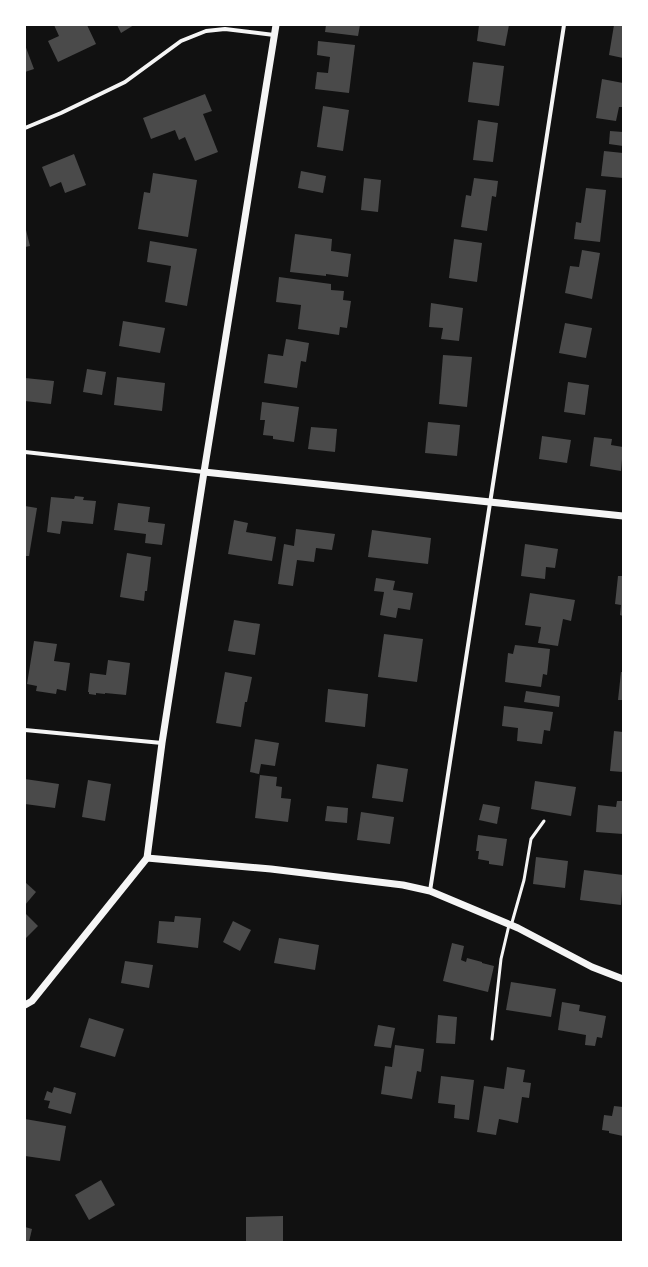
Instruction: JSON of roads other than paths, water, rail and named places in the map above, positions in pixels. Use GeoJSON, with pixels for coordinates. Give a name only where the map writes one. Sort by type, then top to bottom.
{"type":"FeatureCollection","features":[{"type":"Feature","properties":{"kind":"street"},"geometry":{"type":"LineString","coordinates":[[25,1005],[32,1001],[147,858],[162,743],[276,25]]}},
{"type":"Feature","properties":{"kind":"street"},"geometry":{"type":"LineString","coordinates":[[430,891],[564,25]]}},
{"type":"Feature","properties":{"kind":"street"},"geometry":{"type":"LineString","coordinates":[[25,128],[61,113],[125,82],[181,40],[206,31],[225,29],[274,35]]}},
{"type":"Feature","properties":{"kind":"street"},"geometry":{"type":"LineString","coordinates":[[25,452],[623,516]]}},
{"type":"Feature","properties":{"kind":"street"},"geometry":{"type":"LineString","coordinates":[[25,730],[162,743]]}},
{"type":"Feature","properties":{"kind":"street"},"geometry":{"type":"LineString","coordinates":[[147,858],[271,869],[403,885],[430,891],[518,928],[592,967],[623,979]]}},
{"type":"Feature","properties":{"kind":"lane"},"geometry":{"type":"LineString","coordinates":[[492,1039],[501,959],[524,880],[531,839],[544,821]]}}]}
